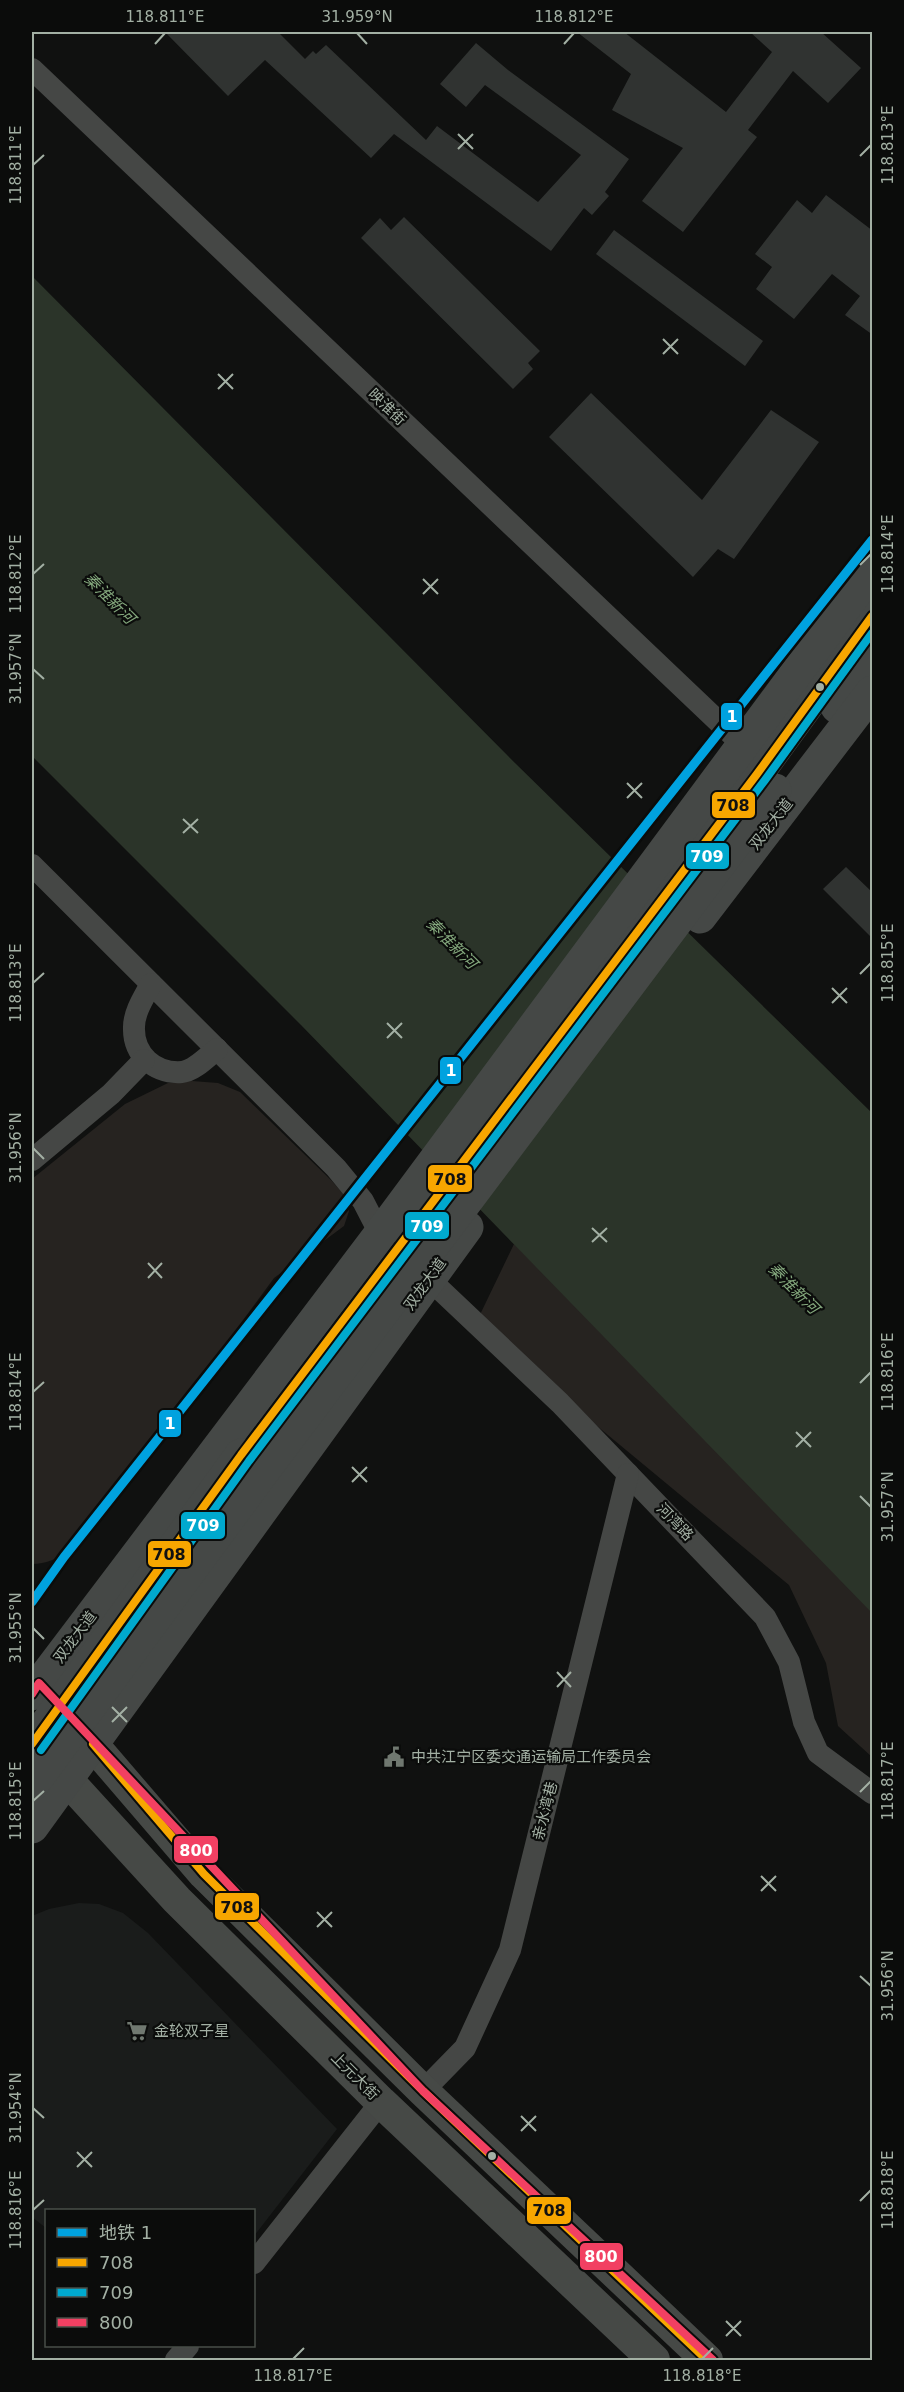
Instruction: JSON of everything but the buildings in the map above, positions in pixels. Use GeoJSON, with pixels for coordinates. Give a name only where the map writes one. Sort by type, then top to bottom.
{"type":"FeatureCollection","features":[{"type":"Feature","properties":{"kind":"highway","name":"双龙大道"},"geometry":{"type":"LineString","coordinates":[[34,1684],[386,1226],[652,868],[758,770],[873,571]]}},
{"type":"Feature","properties":{"kind":"highway"},"geometry":{"type":"LineString","coordinates":[[32,1742],[241,1455],[873,616]]}},
{"type":"Feature","properties":{"kind":"highway"},"geometry":{"type":"LineString","coordinates":[[32,1785],[262,1473],[758,770],[873,659]]}},
{"type":"Feature","properties":{"kind":"highway","name":"双龙大道"},"geometry":{"type":"LineString","coordinates":[[32,1827],[436,1270],[703,913],[873,692]]}},
{"type":"Feature","properties":{"kind":"main road"},"geometry":{"type":"LineString","coordinates":[[34,1684],[93,1744],[204,1874],[423,2091],[707,2361]]}},
{"type":"Feature","properties":{"kind":"main road","name":"上元大街"},"geometry":{"type":"LineString","coordinates":[[32,1742],[177,1900],[381,2102],[654,2361]]}},
{"type":"Feature","properties":{"kind":"street","name":"映淮街"},"geometry":{"type":"LineString","coordinates":[[32,69],[758,770]]}},
{"type":"Feature","properties":{"kind":"street"},"geometry":{"type":"LineString","coordinates":[[32,865],[336,1168],[386,1226]]}},
{"type":"Feature","properties":{"kind":"street"},"geometry":{"type":"LineString","coordinates":[[151,984],[140,1003],[134,1027],[136,1045],[144,1060],[160,1069],[183,1072],[199,1064],[217,1049]]}},
{"type":"Feature","properties":{"kind":"street"},"geometry":{"type":"LineString","coordinates":[[32,1160],[111,1094],[144,1060]]}},
{"type":"Feature","properties":{"kind":"street","name":"河湾路"},"geometry":{"type":"LineString","coordinates":[[436,1270],[765,1617],[789,1662],[804,1722],[818,1754],[873,1793]]}},
{"type":"Feature","properties":{"kind":"street","name":"亲水湾巷"},"geometry":{"type":"LineString","coordinates":[[423,2091],[465,2049],[510,1950],[628,1474]]}},
{"type":"Feature","properties":{"kind":"street"},"geometry":{"type":"LineString","coordinates":[[255,2262],[381,2102]]}},
{"type":"Feature","properties":{"kind":"street"},"geometry":{"type":"LineString","coordinates":[[176,2361],[187,2347]]}},
{"type":"Feature","properties":{"kind":"shaded area"},"geometry":{"type":"Polygon","coordinates":[[[192,1081],[218,1083],[240,1092],[332,1181],[345,1196],[349,1211],[344,1226],[274,1278],[91,1527],[66,1553],[51,1561],[32,1564],[32,1179],[125,1104],[168,1083],[192,1081]]]}},
{"type":"Feature","properties":{"kind":"shaded area"},"geometry":{"type":"Polygon","coordinates":[[[514,1244],[872,1601],[872,1757],[838,1726],[826,1663],[789,1585],[475,1325],[514,1244]]]}},
{"type":"Feature","properties":{"kind":"shaded area","name":"金轮双子星"},"geometry":{"type":"Polygon","coordinates":[[[79,1903],[99,1904],[123,1913],[148,1933],[337,2129],[255,2235],[255,2209],[45,2209],[45,2227],[32,2217],[32,1916],[49,1909],[79,1903]]]}},
{"type":"Feature","properties":{"kind":"water","name":"秦淮新河"},"geometry":{"type":"Polygon","coordinates":[[[32,276],[515,763],[872,1113],[872,1613],[301,1025],[32,756],[32,276]]]}},
{"type":"Feature","properties":{"kind":"metro line","name":"1"},"geometry":{"type":"LineString","coordinates":[[32,1602],[64,1557],[872,540]]}},
{"type":"Feature","properties":{"kind":"transit line","name":"708"},"geometry":{"type":"LineString","coordinates":[[32,1744],[241,1455],[757,774],[872,616]]}},
{"type":"Feature","properties":{"kind":"transit line","name":"709"},"geometry":{"type":"LineString","coordinates":[[41,1750],[249,1461],[765,780],[872,633]]}},
{"type":"Feature","properties":{"kind":"transit line","name":"800"},"geometry":{"type":"LineString","coordinates":[[32,1694],[39,1683],[423,2091],[713,2360]]}},
{"type":"Feature","properties":{"kind":"transit line","name":"708"},"geometry":{"type":"LineString","coordinates":[[93,1744],[204,1874],[423,2091],[707,2360]]}},
{"type":"Feature","properties":{"kind":"place","name":"中共江宁区委交通运输局工作委员会"},"geometry":{"type":"Point","coordinates":[394,1757]}},
{"type":"Feature","properties":{"kind":"place","name":"金轮双子星"},"geometry":{"type":"Point","coordinates":[137,2031]}}]}
